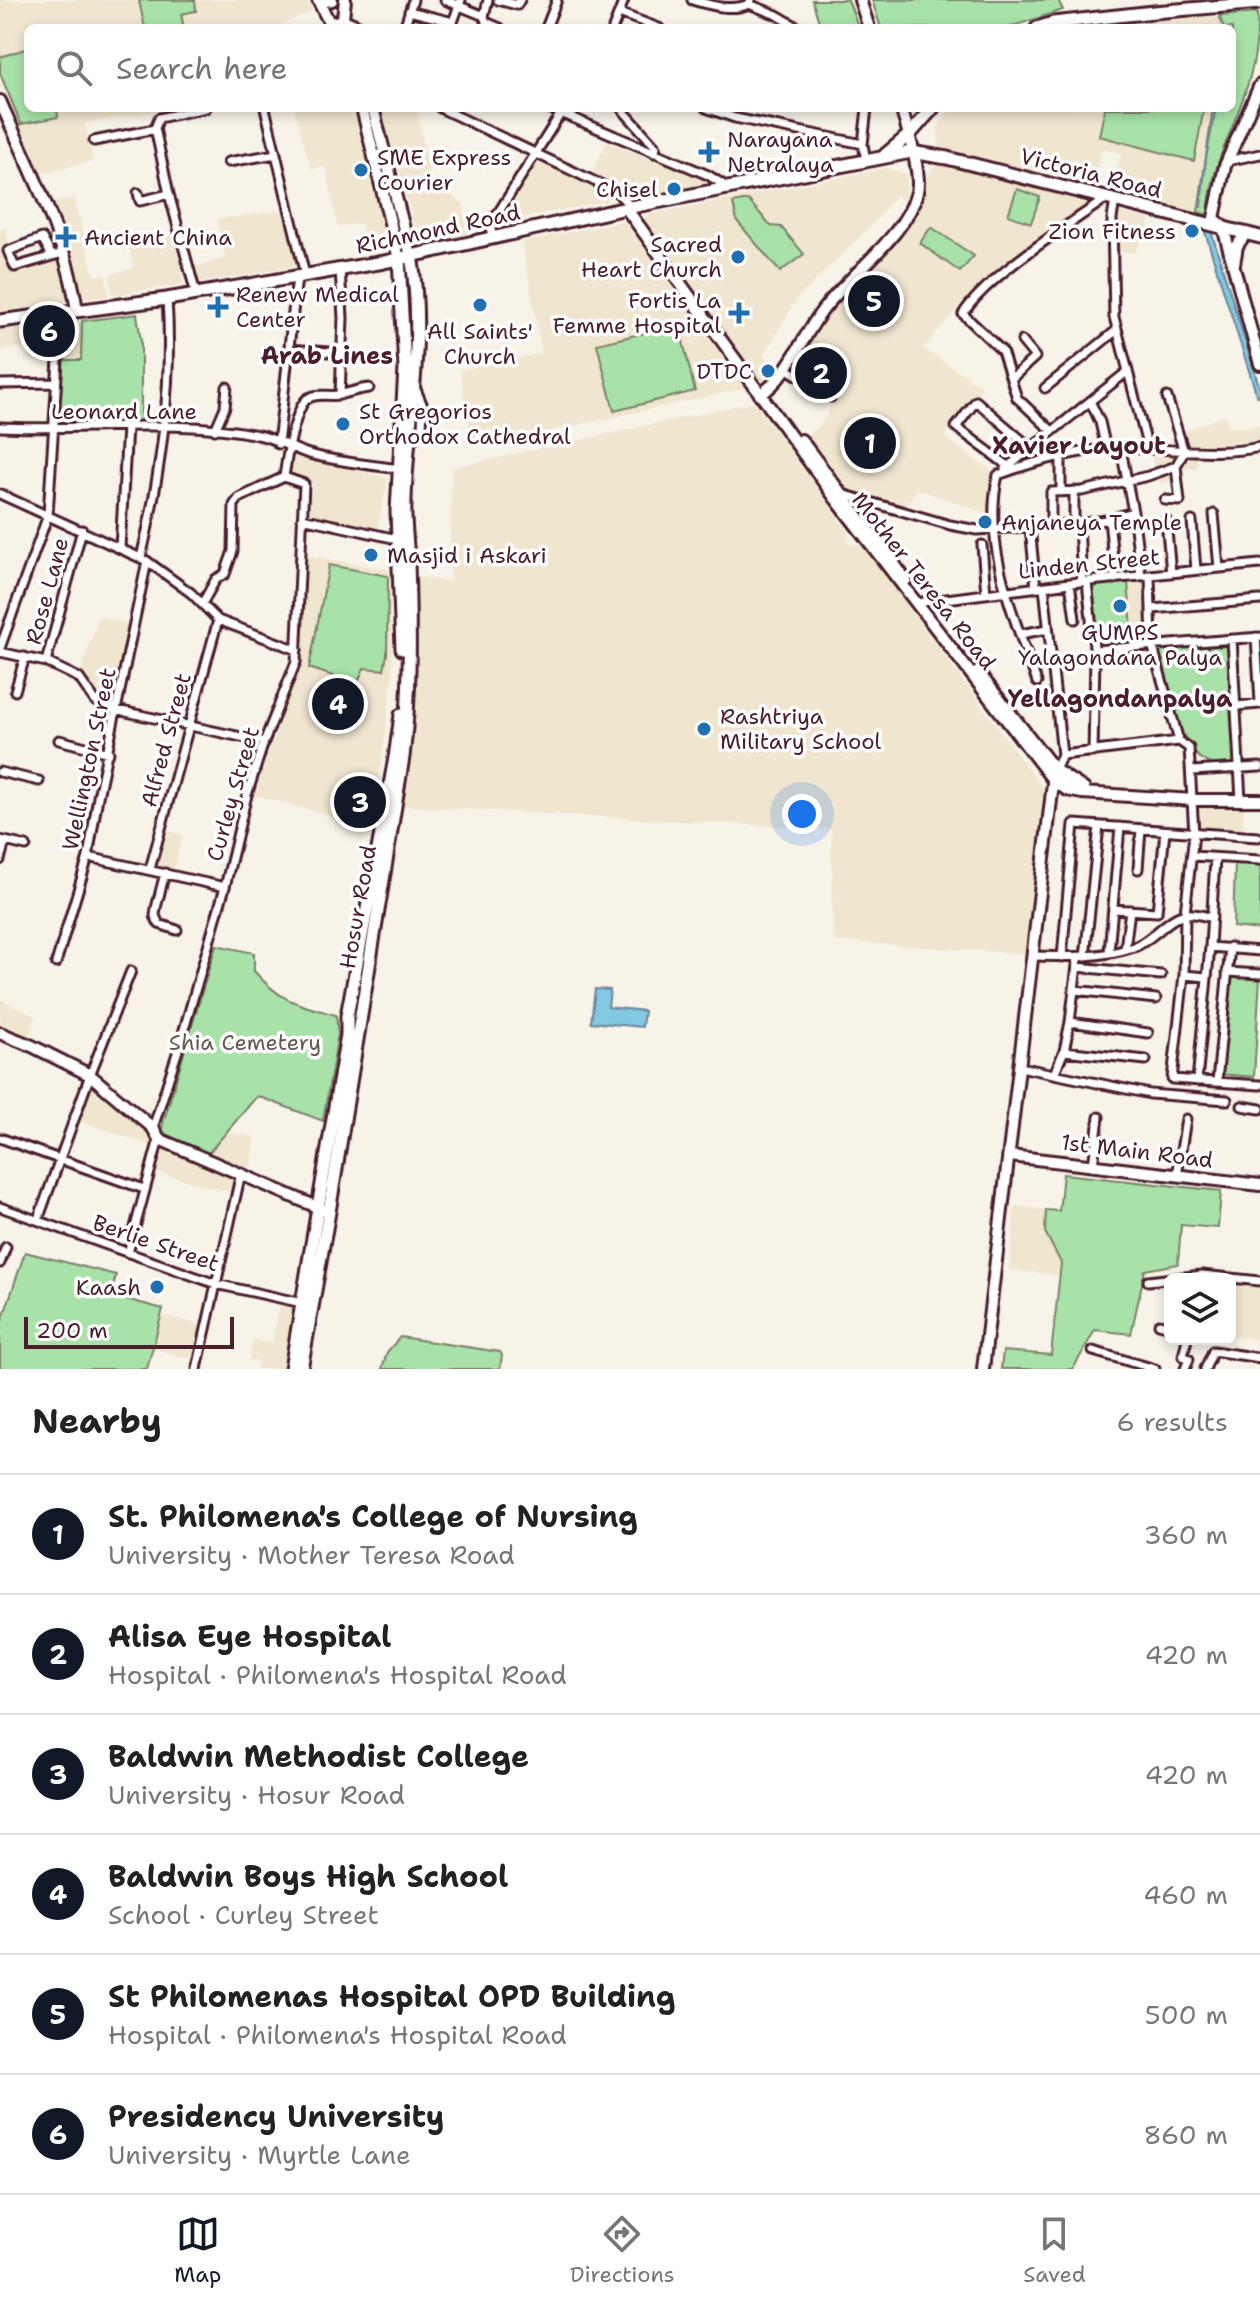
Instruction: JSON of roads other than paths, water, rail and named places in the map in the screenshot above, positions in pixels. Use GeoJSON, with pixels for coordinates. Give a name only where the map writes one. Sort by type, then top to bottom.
{"type":"FeatureCollection","features":[{"type":"Feature","properties":{"kind":"main road"},"geometry":{"type":"LineString","coordinates":[[1058,24],[1211,4],[1259,2]]}},
{"type":"Feature","properties":{"kind":"main road","name":"Richmond Road"},"geometry":{"type":"LineString","coordinates":[[881,158],[907,137],[929,112]]}},
{"type":"Feature","properties":{"kind":"main road","name":"Richmond Road"},"geometry":{"type":"LineString","coordinates":[[0,321],[167,299],[384,262],[628,207],[911,152]]}},
{"type":"Feature","properties":{"kind":"main road","name":"Victoria Road"},"geometry":{"type":"LineString","coordinates":[[911,152],[1111,198],[1260,237]]}},
{"type":"Feature","properties":{"kind":"main road","name":"Hosur Road"},"geometry":{"type":"LineString","coordinates":[[301,1369],[347,1035],[347,1016],[401,711],[403,666],[397,469],[405,368],[402,280],[405,257]]}},
{"type":"Feature","properties":{"kind":"main road","name":"Hosur Road"},"geometry":{"type":"LineString","coordinates":[[291,1369],[302,1303],[324,1210],[407,725],[410,674],[405,513],[397,469],[408,445],[414,385],[415,308],[405,257]]}},
{"type":"Feature","properties":{"kind":"main road"},"geometry":{"type":"LineString","coordinates":[[384,262],[402,280]]}},
{"type":"Feature","properties":{"kind":"street"},"geometry":{"type":"LineString","coordinates":[[330,24],[318,1],[332,0]]}},
{"type":"Feature","properties":{"kind":"street"},"geometry":{"type":"LineString","coordinates":[[344,23],[345,0]]}},
{"type":"Feature","properties":{"kind":"street"},"geometry":{"type":"LineString","coordinates":[[405,24],[413,0]]}},
{"type":"Feature","properties":{"kind":"street"},"geometry":{"type":"LineString","coordinates":[[445,0],[460,3],[484,16]]}},
{"type":"Feature","properties":{"kind":"street"},"geometry":{"type":"LineString","coordinates":[[488,0],[484,16],[491,24]]}},
{"type":"Feature","properties":{"kind":"street"},"geometry":{"type":"LineString","coordinates":[[498,0],[517,5],[520,0]]}},
{"type":"Feature","properties":{"kind":"street"},"geometry":{"type":"LineString","coordinates":[[544,0],[556,2],[548,24]]}},
{"type":"Feature","properties":{"kind":"street"},"geometry":{"type":"LineString","coordinates":[[615,24],[624,0]]}},
{"type":"Feature","properties":{"kind":"street"},"geometry":{"type":"LineString","coordinates":[[692,0],[717,7],[741,8],[750,2],[792,24]]}},
{"type":"Feature","properties":{"kind":"street"},"geometry":{"type":"LineString","coordinates":[[860,0],[868,24]]}},
{"type":"Feature","properties":{"kind":"street"},"geometry":{"type":"LineString","coordinates":[[867,0],[875,24]]}},
{"type":"Feature","properties":{"kind":"street"},"geometry":{"type":"LineString","coordinates":[[409,11],[453,22],[460,3]]}},
{"type":"Feature","properties":{"kind":"street"},"geometry":{"type":"LineString","coordinates":[[619,13],[648,24]]}},
{"type":"Feature","properties":{"kind":"street"},"geometry":{"type":"LineString","coordinates":[[1260,85],[1227,161],[1216,197],[1217,224],[1260,364]]}},
{"type":"Feature","properties":{"kind":"street"},"geometry":{"type":"LineString","coordinates":[[1,103],[57,255],[74,289],[77,311]]}},
{"type":"Feature","properties":{"kind":"street"},"geometry":{"type":"LineString","coordinates":[[187,112],[159,118],[155,129],[196,294]]}},
{"type":"Feature","properties":{"kind":"street"},"geometry":{"type":"LineString","coordinates":[[266,112],[301,276],[278,444]]}},
{"type":"Feature","properties":{"kind":"street"},"geometry":{"type":"LineString","coordinates":[[363,112],[405,257]]}},
{"type":"Feature","properties":{"kind":"street"},"geometry":{"type":"LineString","coordinates":[[374,112],[387,154],[405,257]]}},
{"type":"Feature","properties":{"kind":"street"},"geometry":{"type":"LineString","coordinates":[[448,112],[617,192],[628,207]]}},
{"type":"Feature","properties":{"kind":"street"},"geometry":{"type":"LineString","coordinates":[[625,112],[656,147],[654,153]]}},
{"type":"Feature","properties":{"kind":"street"},"geometry":{"type":"LineString","coordinates":[[718,112],[863,144]]}},
{"type":"Feature","properties":{"kind":"street"},"geometry":{"type":"LineString","coordinates":[[866,161],[863,144],[867,112]]}},
{"type":"Feature","properties":{"kind":"street"},"geometry":{"type":"LineString","coordinates":[[763,393],[786,368],[822,310],[873,257],[903,220],[917,194],[919,176],[899,112]]}},
{"type":"Feature","properties":{"kind":"street"},"geometry":{"type":"LineString","coordinates":[[490,239],[493,221],[561,113],[708,175],[729,189]]}},
{"type":"Feature","properties":{"kind":"street"},"geometry":{"type":"LineString","coordinates":[[94,141],[155,129]]}},
{"type":"Feature","properties":{"kind":"street"},"geometry":{"type":"LineString","coordinates":[[228,162],[276,154]]}},
{"type":"Feature","properties":{"kind":"street"},"geometry":{"type":"LineString","coordinates":[[1227,161],[1260,155]]}},
{"type":"Feature","properties":{"kind":"street"},"geometry":{"type":"LineString","coordinates":[[138,193],[140,201],[169,194]]}},
{"type":"Feature","properties":{"kind":"street"},"geometry":{"type":"LineString","coordinates":[[1111,198],[1114,317],[1148,449]]}},
{"type":"Feature","properties":{"kind":"street"},"geometry":{"type":"LineString","coordinates":[[1052,431],[1017,398],[1002,351],[963,314],[971,301],[1014,266],[1111,198]]}},
{"type":"Feature","properties":{"kind":"street","name":"Mother Teresa Road"},"geometry":{"type":"LineString","coordinates":[[628,207],[920,604],[1054,775]]}},
{"type":"Feature","properties":{"kind":"street"},"geometry":{"type":"LineString","coordinates":[[1233,269],[1237,246],[1246,233]]}},
{"type":"Feature","properties":{"kind":"street"},"geometry":{"type":"LineString","coordinates":[[42,238],[57,255],[15,267],[8,248],[42,238]]}},
{"type":"Feature","properties":{"kind":"street"},"geometry":{"type":"LineString","coordinates":[[340,269],[340,395]]}},
{"type":"Feature","properties":{"kind":"street","name":"Wellington Street"},"geometry":{"type":"LineString","coordinates":[[56,963],[88,857],[159,473],[165,425],[167,299]]}},
{"type":"Feature","properties":{"kind":"street"},"geometry":{"type":"LineString","coordinates":[[61,313],[48,515],[0,650],[46,662],[79,678],[95,701],[117,710],[264,742]]}},
{"type":"Feature","properties":{"kind":"street"},"geometry":{"type":"LineString","coordinates":[[1045,388],[1117,330]]}},
{"type":"Feature","properties":{"kind":"street"},"geometry":{"type":"LineString","coordinates":[[1011,379],[1035,357],[1022,341]]}},
{"type":"Feature","properties":{"kind":"street"},"geometry":{"type":"LineString","coordinates":[[289,349],[342,353]]}},
{"type":"Feature","properties":{"kind":"street"},"geometry":{"type":"LineString","coordinates":[[786,368],[831,397]]}},
{"type":"Feature","properties":{"kind":"street"},"geometry":{"type":"LineString","coordinates":[[1037,682],[1004,591],[995,530],[994,494],[998,475],[1128,371]]}},
{"type":"Feature","properties":{"kind":"street"},"geometry":{"type":"LineString","coordinates":[[0,384],[56,383]]}},
{"type":"Feature","properties":{"kind":"street"},"geometry":{"type":"LineString","coordinates":[[215,430],[225,407],[227,387]]}},
{"type":"Feature","properties":{"kind":"street"},"geometry":{"type":"LineString","coordinates":[[202,604],[216,579],[225,574],[233,551],[234,505],[239,498],[284,477],[287,447],[307,399],[369,388]]}},
{"type":"Feature","properties":{"kind":"street","name":"Mother Teresa Road"},"geometry":{"type":"LineString","coordinates":[[763,393],[842,494],[920,604]]}},
{"type":"Feature","properties":{"kind":"street"},"geometry":{"type":"LineString","coordinates":[[1165,500],[1180,501],[1176,466],[1184,452],[1167,397]]}},
{"type":"Feature","properties":{"kind":"street"},"geometry":{"type":"LineString","coordinates":[[1008,466],[956,427],[976,401],[1031,448]]}},
{"type":"Feature","properties":{"kind":"street"},"geometry":{"type":"LineString","coordinates":[[1091,403],[1100,422],[1106,449]]}},
{"type":"Feature","properties":{"kind":"street","name":"Leonard Lane"},"geometry":{"type":"LineString","coordinates":[[0,427],[55,430],[165,425],[215,430],[261,435],[278,444],[314,455],[397,469]]}},
{"type":"Feature","properties":{"kind":"street"},"geometry":{"type":"LineString","coordinates":[[120,548],[127,427]]}},
{"type":"Feature","properties":{"kind":"street"},"geometry":{"type":"LineString","coordinates":[[280,429],[293,433]]}},
{"type":"Feature","properties":{"kind":"street"},"geometry":{"type":"LineString","coordinates":[[998,475],[1038,460],[1106,449],[1184,452],[1260,447]]}},
{"type":"Feature","properties":{"kind":"street"},"geometry":{"type":"LineString","coordinates":[[1121,449],[1152,609],[1152,644],[1179,741],[1189,748],[1192,771],[1194,834],[1185,913],[1184,975],[1172,1079],[1260,1085]]}},
{"type":"Feature","properties":{"kind":"street"},"geometry":{"type":"LineString","coordinates":[[1061,456],[1061,492]]}},
{"type":"Feature","properties":{"kind":"street"},"geometry":{"type":"LineString","coordinates":[[1051,526],[1051,492],[1074,491],[1129,480],[1176,466]]}},
{"type":"Feature","properties":{"kind":"street","name":"Curley Street"},"geometry":{"type":"LineString","coordinates":[[153,1128],[225,887],[247,795],[296,662],[304,484],[284,477]]}},
{"type":"Feature","properties":{"kind":"street"},"geometry":{"type":"LineString","coordinates":[[1074,491],[1095,650],[1093,752]]}},
{"type":"Feature","properties":{"kind":"street"},"geometry":{"type":"LineString","coordinates":[[0,494],[144,560],[218,620],[297,650]]}},
{"type":"Feature","properties":{"kind":"street"},"geometry":{"type":"LineString","coordinates":[[842,494],[950,525],[995,530],[1077,524],[1133,512]]}},
{"type":"Feature","properties":{"kind":"street"},"geometry":{"type":"LineString","coordinates":[[1214,514],[1219,568]]}},
{"type":"Feature","properties":{"kind":"street"},"geometry":{"type":"LineString","coordinates":[[302,518],[397,539]]}},
{"type":"Feature","properties":{"kind":"street"},"geometry":{"type":"LineString","coordinates":[[1109,519],[1115,579]]}},
{"type":"Feature","properties":{"kind":"street"},"geometry":{"type":"LineString","coordinates":[[1166,520],[1171,573]]}},
{"type":"Feature","properties":{"kind":"street"},"geometry":{"type":"LineString","coordinates":[[1192,521],[1196,570]]}},
{"type":"Feature","properties":{"kind":"street"},"geometry":{"type":"LineString","coordinates":[[983,1369],[1054,775],[1062,755],[1048,629],[1030,527]]}},
{"type":"Feature","properties":{"kind":"street","name":"Rose Lane"},"geometry":{"type":"LineString","coordinates":[[46,662],[82,530]]}},
{"type":"Feature","properties":{"kind":"street"},"geometry":{"type":"LineString","coordinates":[[982,545],[986,594]]}},
{"type":"Feature","properties":{"kind":"street","name":"Linden Street"},"geometry":{"type":"LineString","coordinates":[[920,604],[1070,583],[1260,564]]}},
{"type":"Feature","properties":{"kind":"street"},"geometry":{"type":"LineString","coordinates":[[1070,583],[1075,619]]}},
{"type":"Feature","properties":{"kind":"street"},"geometry":{"type":"LineString","coordinates":[[1152,609],[1260,600]]}},
{"type":"Feature","properties":{"kind":"street","name":"Alfred Street"},"geometry":{"type":"LineString","coordinates":[[150,869],[218,620]]}},
{"type":"Feature","properties":{"kind":"street"},"geometry":{"type":"LineString","coordinates":[[1020,634],[1048,629]]}},
{"type":"Feature","properties":{"kind":"street"},"geometry":{"type":"LineString","coordinates":[[1095,650],[1258,637],[1260,703],[1236,706]]}},
{"type":"Feature","properties":{"kind":"street"},"geometry":{"type":"LineString","coordinates":[[1232,639],[1241,800]]}},
{"type":"Feature","properties":{"kind":"street"},"geometry":{"type":"LineString","coordinates":[[15,691],[25,657]]}},
{"type":"Feature","properties":{"kind":"street"},"geometry":{"type":"LineString","coordinates":[[1049,728],[1060,725]]}},
{"type":"Feature","properties":{"kind":"street"},"geometry":{"type":"LineString","coordinates":[[59,740],[109,753]]}},
{"type":"Feature","properties":{"kind":"street"},"geometry":{"type":"LineString","coordinates":[[1062,755],[1179,741]]}},
{"type":"Feature","properties":{"kind":"street"},"geometry":{"type":"LineString","coordinates":[[1192,771],[1260,767]]}},
{"type":"Feature","properties":{"kind":"street"},"geometry":{"type":"LineString","coordinates":[[0,772],[39,781]]}},
{"type":"Feature","properties":{"kind":"street"},"geometry":{"type":"LineString","coordinates":[[1054,775],[1067,790],[1194,800],[1260,800]]}},
{"type":"Feature","properties":{"kind":"street"},"geometry":{"type":"LineString","coordinates":[[1062,957],[1074,824],[1258,837]]}},
{"type":"Feature","properties":{"kind":"street"},"geometry":{"type":"LineString","coordinates":[[1054,1074],[1064,1051],[1070,1022],[1099,826]]}},
{"type":"Feature","properties":{"kind":"street"},"geometry":{"type":"LineString","coordinates":[[1109,952],[1120,827]]}},
{"type":"Feature","properties":{"kind":"street"},"geometry":{"type":"LineString","coordinates":[[1138,869],[1141,829]]}},
{"type":"Feature","properties":{"kind":"street"},"geometry":{"type":"LineString","coordinates":[[1113,909],[1157,912],[1165,831]]}},
{"type":"Feature","properties":{"kind":"street"},"geometry":{"type":"LineString","coordinates":[[0,860],[3,841],[26,846]]}},
{"type":"Feature","properties":{"kind":"street"},"geometry":{"type":"LineString","coordinates":[[1192,856],[1260,860]]}},
{"type":"Feature","properties":{"kind":"street"},"geometry":{"type":"LineString","coordinates":[[88,857],[225,887]]}},
{"type":"Feature","properties":{"kind":"street"},"geometry":{"type":"LineString","coordinates":[[1197,1081],[1215,858]]}},
{"type":"Feature","properties":{"kind":"street"},"geometry":{"type":"LineString","coordinates":[[165,873],[155,916],[159,924],[177,930]]}},
{"type":"Feature","properties":{"kind":"street"},"geometry":{"type":"LineString","coordinates":[[1125,949],[1130,910]]}},
{"type":"Feature","properties":{"kind":"street"},"geometry":{"type":"LineString","coordinates":[[1034,956],[1081,957],[1125,949],[1137,946],[1185,913],[1212,918]]}},
{"type":"Feature","properties":{"kind":"street"},"geometry":{"type":"LineString","coordinates":[[1210,947],[1260,951]]}},
{"type":"Feature","properties":{"kind":"street"},"geometry":{"type":"LineString","coordinates":[[1217,1082],[1230,947]]}},
{"type":"Feature","properties":{"kind":"street"},"geometry":{"type":"LineString","coordinates":[[1077,967],[1161,975]]}},
{"type":"Feature","properties":{"kind":"street"},"geometry":{"type":"LineString","coordinates":[[38,1220],[131,971]]}},
{"type":"Feature","properties":{"kind":"street"},"geometry":{"type":"LineString","coordinates":[[1227,972],[1260,974]]}},
{"type":"Feature","properties":{"kind":"street"},"geometry":{"type":"LineString","coordinates":[[1184,975],[1207,977]]}},
{"type":"Feature","properties":{"kind":"street"},"geometry":{"type":"LineString","coordinates":[[1075,990],[1156,999]]}},
{"type":"Feature","properties":{"kind":"street"},"geometry":{"type":"LineString","coordinates":[[1070,1022],[1148,1033]]}},
{"type":"Feature","properties":{"kind":"street"},"geometry":{"type":"LineString","coordinates":[[0,1033],[90,1075],[153,1128],[159,1139],[324,1210]]}},
{"type":"Feature","properties":{"kind":"street"},"geometry":{"type":"LineString","coordinates":[[1064,1051],[1146,1060]]}},
{"type":"Feature","properties":{"kind":"street"},"geometry":{"type":"LineString","coordinates":[[1020,1067],[1150,1094],[1227,1100]]}},
{"type":"Feature","properties":{"kind":"street"},"geometry":{"type":"LineString","coordinates":[[1242,1106],[1260,1109]]}},
{"type":"Feature","properties":{"kind":"street"},"geometry":{"type":"LineString","coordinates":[[1093,1166],[1099,1117]]}},
{"type":"Feature","properties":{"kind":"street"},"geometry":{"type":"LineString","coordinates":[[1177,1176],[1186,1119]]}},
{"type":"Feature","properties":{"kind":"street"},"geometry":{"type":"LineString","coordinates":[[0,1138],[144,1189]]}},
{"type":"Feature","properties":{"kind":"street"},"geometry":{"type":"LineString","coordinates":[[128,1253],[159,1139]]}},
{"type":"Feature","properties":{"kind":"street","name":"1st Main Road"},"geometry":{"type":"LineString","coordinates":[[1010,1156],[1260,1185]]}},
{"type":"Feature","properties":{"kind":"street"},"geometry":{"type":"LineString","coordinates":[[197,1369],[241,1173]]}},
{"type":"Feature","properties":{"kind":"street","name":"Berlie Street"},"geometry":{"type":"LineString","coordinates":[[0,1207],[216,1284],[302,1303]]}},
{"type":"Feature","properties":{"kind":"street"},"geometry":{"type":"LineString","coordinates":[[0,1263],[6,1247]]}},
{"type":"Feature","properties":{"kind":"street"},"geometry":{"type":"LineString","coordinates":[[1148,1281],[1164,1278]]}},
{"type":"Feature","properties":{"kind":"street"},"geometry":{"type":"LineString","coordinates":[[1236,1279],[1260,1281]]}},
{"type":"Feature","properties":{"kind":"street"},"geometry":{"type":"LineString","coordinates":[[1159,1324],[1164,1325]]}},
{"type":"Feature","properties":{"kind":"street"},"geometry":{"type":"LineString","coordinates":[[1185,1369],[1189,1359],[1183,1356],[1186,1345]]}},
{"type":"Feature","properties":{"kind":"street"},"geometry":{"type":"LineString","coordinates":[[1093,1351],[1155,1369]]}},
{"type":"Feature","properties":{"kind":"street"},"geometry":{"type":"LineString","coordinates":[[1205,1369],[1213,1351],[1260,1358]]}},
{"type":"Feature","properties":{"kind":"water"},"geometry":{"type":"Polygon","coordinates":[[[1209,230],[1260,389],[1257,396],[1205,232],[1209,230]]]}},
{"type":"Feature","properties":{"kind":"water"},"geometry":{"type":"Polygon","coordinates":[[[595,989],[610,990],[608,1007],[644,1011],[642,1027],[591,1022],[595,989]]]}},
{"type":"Feature","properties":{"kind":"waterway"},"geometry":{"type":"LineString","coordinates":[[1201,207],[1215,112]]}},
{"type":"Feature","properties":{"kind":"place","name":"Narayana Netralaya"},"geometry":{"type":"Point","coordinates":[709,152]}},
{"type":"Feature","properties":{"kind":"place","name":"SME Express Courier"},"geometry":{"type":"Point","coordinates":[361,170]}},
{"type":"Feature","properties":{"kind":"place","name":"Chisel"},"geometry":{"type":"Point","coordinates":[674,189]}},
{"type":"Feature","properties":{"kind":"place","name":"Zion Fitness"},"geometry":{"type":"Point","coordinates":[1192,231]}},
{"type":"Feature","properties":{"kind":"place","name":"Ancient China"},"geometry":{"type":"Point","coordinates":[66,237]}},
{"type":"Feature","properties":{"kind":"place","name":"Sacred Heart Church"},"geometry":{"type":"Point","coordinates":[738,257]}},
{"type":"Feature","properties":{"kind":"place","name":"St Philomenas Hospital OPD Building"},"geometry":{"type":"Point","coordinates":[874,301]}},
{"type":"Feature","properties":{"kind":"place","name":"All Saints' Church"},"geometry":{"type":"Point","coordinates":[480,305]}},
{"type":"Feature","properties":{"kind":"place","name":"Renew Medical Center"},"geometry":{"type":"Point","coordinates":[218,307]}},
{"type":"Feature","properties":{"kind":"place","name":"Fortis La Femme Hospital"},"geometry":{"type":"Point","coordinates":[739,313]}},
{"type":"Feature","properties":{"kind":"place","name":"Presidency University"},"geometry":{"type":"Point","coordinates":[49,331]}},
{"type":"Feature","properties":{"kind":"place","name":"DTDC"},"geometry":{"type":"Point","coordinates":[768,371]}},
{"type":"Feature","properties":{"kind":"place","name":"Alisa Eye Hospital"},"geometry":{"type":"Point","coordinates":[821,373]}},
{"type":"Feature","properties":{"kind":"place","name":"St Gregorios Orthodox Cathedral"},"geometry":{"type":"Point","coordinates":[343,424]}},
{"type":"Feature","properties":{"kind":"place","name":"St. Philomena's College of Nursing"},"geometry":{"type":"Point","coordinates":[870,443]}},
{"type":"Feature","properties":{"kind":"place","name":"Anjaneya Temple"},"geometry":{"type":"Point","coordinates":[985,522]}},
{"type":"Feature","properties":{"kind":"place","name":"Masjid i Askari"},"geometry":{"type":"Point","coordinates":[371,555]}},
{"type":"Feature","properties":{"kind":"place","name":"GUMPS Yalagondana Palya"},"geometry":{"type":"Point","coordinates":[1120,606]}},
{"type":"Feature","properties":{"kind":"place","name":"Baldwin Boys High School"},"geometry":{"type":"Point","coordinates":[338,704]}},
{"type":"Feature","properties":{"kind":"place","name":"Rashtriya Military School"},"geometry":{"type":"Point","coordinates":[704,729]}},
{"type":"Feature","properties":{"kind":"place","name":"Baldwin Methodist College"},"geometry":{"type":"Point","coordinates":[360,802]}},
{"type":"Feature","properties":{"kind":"place","name":"Kaash"},"geometry":{"type":"Point","coordinates":[157,1287]}},
{"type":"Feature","properties":{"kind":"district","name":"Arab Lines"},"geometry":{"type":"Point","coordinates":[327,356]}},
{"type":"Feature","properties":{"kind":"district","name":"Xavier Layout"},"geometry":{"type":"Point","coordinates":[1079,446]}},
{"type":"Feature","properties":{"kind":"district","name":"Yellagondanpalya"},"geometry":{"type":"Point","coordinates":[1120,699]}},
{"type":"Feature","properties":{"kind":"park label","name":"Shia Cemetery"},"geometry":{"type":"Point","coordinates":[245,1042]}}]}
